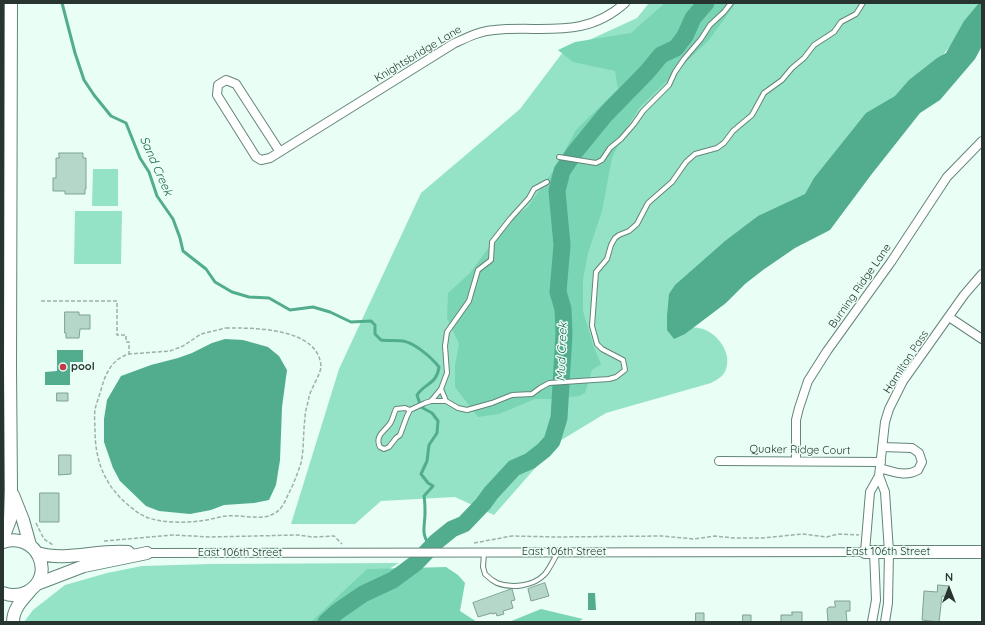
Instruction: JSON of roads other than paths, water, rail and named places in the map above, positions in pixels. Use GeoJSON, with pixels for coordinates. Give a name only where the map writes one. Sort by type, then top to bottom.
{"type":"FeatureCollection","features":[{"type":"Feature","properties":{"kind":"main road"},"geometry":{"type":"LineString","coordinates":[[3,538],[10,520],[11,490],[11,3]]}},
{"type":"Feature","properties":{"kind":"main road"},"geometry":{"type":"LineString","coordinates":[[11,490],[33,549],[41,562],[42,569],[40,577],[34,587],[15,611],[13,622]]}},
{"type":"Feature","properties":{"kind":"main road","name":"East 106th Street"},"geometry":{"type":"LineString","coordinates":[[3,542],[16,540],[33,549],[54,557],[71,557],[102,552],[121,551],[147,553]]}},
{"type":"Feature","properties":{"kind":"main road","name":"East 106th Street"},"geometry":{"type":"LineString","coordinates":[[870,552],[982,552]]}},
{"type":"Feature","properties":{"kind":"main road","name":"East 106th Street"},"geometry":{"type":"LineString","coordinates":[[3,593],[15,596],[23,594],[34,587],[84,566],[147,553]]}},
{"type":"Feature","properties":{"kind":"street","name":"Knightsbridge Lane"},"geometry":{"type":"LineString","coordinates":[[280,152],[236,84],[226,80],[218,85],[217,95],[256,157],[261,160],[270,158],[280,152],[453,44],[472,35],[492,30],[560,29],[585,26],[606,17],[625,3]]}},
{"type":"Feature","properties":{"kind":"street","name":"Burning Ridge Lane"},"geometry":{"type":"LineString","coordinates":[[796,460],[796,420],[808,381],[827,351],[891,262],[947,177],[982,141]]}},
{"type":"Feature","properties":{"kind":"street","name":"Hamilton Pass"},"geometry":{"type":"LineString","coordinates":[[872,622],[876,600],[870,552],[866,536],[870,492],[880,469],[885,422],[896,394],[904,381],[964,295],[982,274]]}},
{"type":"Feature","properties":{"kind":"street"},"geometry":{"type":"LineString","coordinates":[[950,317],[982,340]]}},
{"type":"Feature","properties":{"kind":"street","name":"Quaker Ridge Court"},"geometry":{"type":"LineString","coordinates":[[719,461],[796,460],[880,469],[900,474],[909,474],[918,470],[922,462],[919,453],[912,448],[882,448]]}},
{"type":"Feature","properties":{"kind":"street","name":"Hamilton Pass"},"geometry":{"type":"LineString","coordinates":[[880,469],[886,492],[889,552],[888,603],[885,622]]}},
{"type":"Feature","properties":{"kind":"street","name":"East 106th Street"},"geometry":{"type":"LineString","coordinates":[[147,553],[870,552]]}},
{"type":"Feature","properties":{"kind":"lane"},"geometry":{"type":"LineString","coordinates":[[559,157],[596,163],[602,160],[610,148],[621,139],[643,111],[669,85],[675,72],[684,59],[701,39],[710,25],[731,3]]}},
{"type":"Feature","properties":{"kind":"lane"},"geometry":{"type":"LineString","coordinates":[[412,409],[396,409],[391,422],[378,438],[377,442],[380,447],[384,449],[389,447],[400,435],[406,416],[412,409],[431,401],[446,401],[458,408],[467,410],[492,403],[512,395],[532,394],[545,385],[609,379],[616,377],[625,370],[623,360],[602,349],[597,344],[592,326],[596,272],[607,259],[611,245],[615,238],[629,231],[638,224],[648,203],[672,182],[686,162],[695,154],[717,148],[724,143],[733,131],[752,115],[764,93],[782,80],[792,68],[804,58],[814,45],[834,32],[841,22],[856,14],[862,3]]}},
{"type":"Feature","properties":{"kind":"lane"},"geometry":{"type":"LineString","coordinates":[[431,401],[441,389],[447,373],[445,346],[447,332],[469,301],[478,270],[491,260],[492,242],[529,198],[534,189],[547,182]]}},
{"type":"Feature","properties":{"kind":"lane"},"geometry":{"type":"LineString","coordinates":[[441,389],[446,401]]}},
{"type":"Feature","properties":{"kind":"lane"},"geometry":{"type":"LineString","coordinates":[[484,553],[485,574],[498,583],[508,586],[532,583],[544,575],[558,552]]}},
{"type":"Feature","properties":{"kind":"waterway","name":"Sand Creek"},"geometry":{"type":"LineString","coordinates":[[62,3],[75,53],[84,80],[111,116],[126,123],[140,158],[149,172],[157,196],[173,219],[183,251],[206,269],[215,282],[232,292],[249,297],[269,298],[290,310],[313,307],[330,312],[351,322],[371,321],[375,325],[375,334],[381,340],[408,342],[428,355],[439,367],[436,377],[417,395],[421,407],[432,413],[438,421],[437,433],[429,445],[427,461],[421,474],[428,483],[433,486],[424,496],[424,534],[431,547]]}},
{"type":"Feature","properties":{"kind":"waterway","name":"Mud Creek"},"geometry":{"type":"LineString","coordinates":[[326,622],[337,612],[363,594],[393,580],[416,563],[436,542],[452,529],[464,524],[514,468],[530,461],[544,450],[552,441],[559,418],[564,334],[563,309],[558,292],[562,245],[557,191],[562,171],[575,152],[606,114],[647,72],[661,55],[676,48],[685,36],[693,18],[706,3]]}},
{"type":"Feature","properties":{"kind":"place","name":"pool"},"geometry":{"type":"Point","coordinates":[63,367]}}]}
